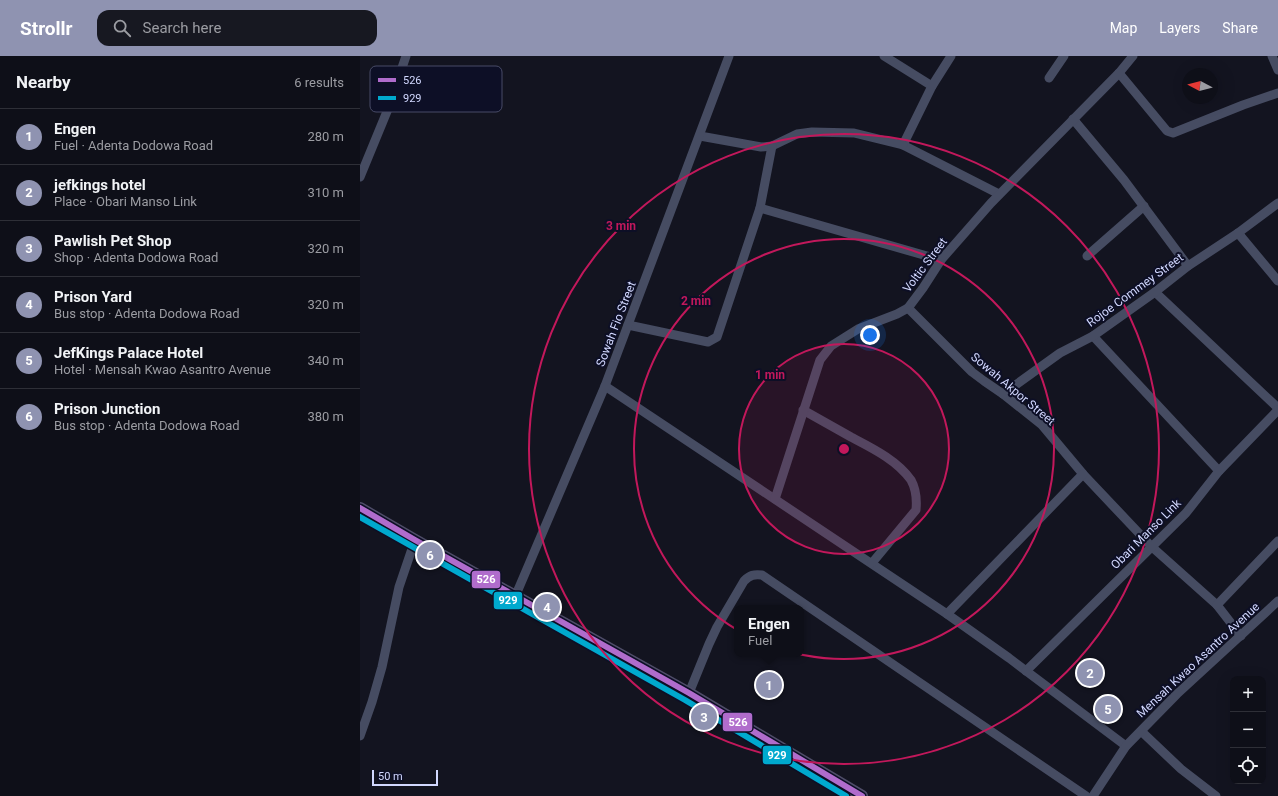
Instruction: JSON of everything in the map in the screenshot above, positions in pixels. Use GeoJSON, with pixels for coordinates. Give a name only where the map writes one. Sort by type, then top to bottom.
{"type":"FeatureCollection","features":[{"type":"Feature","properties":{"kind":"main road"},"geometry":{"type":"LineString","coordinates":[[360,508],[515,597],[689,693],[862,796]]}},
{"type":"Feature","properties":{"kind":"street"},"geometry":{"type":"LineString","coordinates":[[403,66],[406,56]]}},
{"type":"Feature","properties":{"kind":"street","name":"Sowah Fio Street"},"geometry":{"type":"LineString","coordinates":[[515,597],[605,386],[729,56]]}},
{"type":"Feature","properties":{"kind":"street"},"geometry":{"type":"LineString","coordinates":[[884,56],[932,86]]}},
{"type":"Feature","properties":{"kind":"street"},"geometry":{"type":"LineString","coordinates":[[903,145],[932,86],[951,56]]}},
{"type":"Feature","properties":{"kind":"street"},"geometry":{"type":"LineString","coordinates":[[1049,78],[1064,56]]}},
{"type":"Feature","properties":{"kind":"street","name":"Voltic Street"},"geometry":{"type":"LineString","coordinates":[[776,499],[820,360],[831,346],[858,329],[897,314],[908,308],[941,260],[999,194],[1119,73],[1133,56]]}},
{"type":"Feature","properties":{"kind":"street"},"geometry":{"type":"LineString","coordinates":[[1272,56],[1278,70]]}},
{"type":"Feature","properties":{"kind":"street"},"geometry":{"type":"LineString","coordinates":[[1119,73],[1167,131],[1172,133],[1278,93]]}},
{"type":"Feature","properties":{"kind":"street"},"geometry":{"type":"LineString","coordinates":[[360,177],[386,112]]}},
{"type":"Feature","properties":{"kind":"street"},"geometry":{"type":"LineString","coordinates":[[1073,120],[1124,180],[1188,266]]}},
{"type":"Feature","properties":{"kind":"street"},"geometry":{"type":"LineString","coordinates":[[700,136],[754,146],[772,146],[797,134],[812,132],[862,134],[903,145],[999,194]]}},
{"type":"Feature","properties":{"kind":"street"},"geometry":{"type":"LineString","coordinates":[[628,325],[708,342],[718,337],[760,208],[772,146]]}},
{"type":"Feature","properties":{"kind":"street","name":"Rojoe Commey Street"},"geometry":{"type":"LineString","coordinates":[[1003,394],[1060,353],[1093,336],[1155,292],[1188,266],[1238,233],[1278,203]]}},
{"type":"Feature","properties":{"kind":"street"},"geometry":{"type":"LineString","coordinates":[[1087,256],[1144,206]]}},
{"type":"Feature","properties":{"kind":"street"},"geometry":{"type":"LineString","coordinates":[[760,208],[941,260]]}},
{"type":"Feature","properties":{"kind":"street"},"geometry":{"type":"LineString","coordinates":[[1238,233],[1278,281]]}},
{"type":"Feature","properties":{"kind":"street"},"geometry":{"type":"LineString","coordinates":[[1155,292],[1278,409]]}},
{"type":"Feature","properties":{"kind":"street","name":"Sowah Akpor Street"},"geometry":{"type":"LineString","coordinates":[[908,308],[972,372],[1042,425],[1083,474],[1152,547],[1217,605],[1242,636]]}},
{"type":"Feature","properties":{"kind":"street"},"geometry":{"type":"LineString","coordinates":[[1093,336],[1219,471]]}},
{"type":"Feature","properties":{"kind":"street"},"geometry":{"type":"LineString","coordinates":[[605,386],[947,614],[1009,658],[1126,746]]}},
{"type":"Feature","properties":{"kind":"street","name":"Obari Manso Link"},"geometry":{"type":"LineString","coordinates":[[1026,671],[1186,513],[1219,471],[1278,409]]}},
{"type":"Feature","properties":{"kind":"street"},"geometry":{"type":"LineString","coordinates":[[803,410],[882,454],[897,465],[910,480],[915,490],[917,500],[916,510],[872,563]]}},
{"type":"Feature","properties":{"kind":"street"},"geometry":{"type":"LineString","coordinates":[[947,614],[1083,474]]}},
{"type":"Feature","properties":{"kind":"street"},"geometry":{"type":"LineString","coordinates":[[360,736],[382,667],[399,587],[415,540]]}},
{"type":"Feature","properties":{"kind":"street"},"geometry":{"type":"LineString","coordinates":[[1217,605],[1278,541]]}},
{"type":"Feature","properties":{"kind":"street"},"geometry":{"type":"LineString","coordinates":[[689,693],[708,644],[744,580],[750,575],[762,575],[1086,796]]}},
{"type":"Feature","properties":{"kind":"street","name":"Mensah Kwao Asantro Avenue"},"geometry":{"type":"LineString","coordinates":[[1094,796],[1126,746],[1177,694],[1242,636],[1278,601]]}},
{"type":"Feature","properties":{"kind":"street"},"geometry":{"type":"LineString","coordinates":[[1141,731],[1181,769],[1216,796]]}},
{"type":"Feature","properties":{"kind":"transit line","name":"526"},"geometry":{"type":"LineString","coordinates":[[360,508],[689,693],[862,796]]}},
{"type":"Feature","properties":{"kind":"transit line","name":"929"},"geometry":{"type":"LineString","coordinates":[[360,517],[685,700],[846,796]]}},
{"type":"Feature","properties":{"kind":"place","name":"Prison Junction"},"geometry":{"type":"Point","coordinates":[430,555]}},
{"type":"Feature","properties":{"kind":"place","name":"Prison Yard"},"geometry":{"type":"Point","coordinates":[547,607]}},
{"type":"Feature","properties":{"kind":"place","name":"jefkings hotel"},"geometry":{"type":"Point","coordinates":[1090,673]}},
{"type":"Feature","properties":{"kind":"place","name":"Engen"},"geometry":{"type":"Point","coordinates":[769,685]}},
{"type":"Feature","properties":{"kind":"place","name":"JefKings Palace Hotel"},"geometry":{"type":"Point","coordinates":[1108,709]}},
{"type":"Feature","properties":{"kind":"place","name":"Pawlish Pet Shop"},"geometry":{"type":"Point","coordinates":[704,717]}}]}
